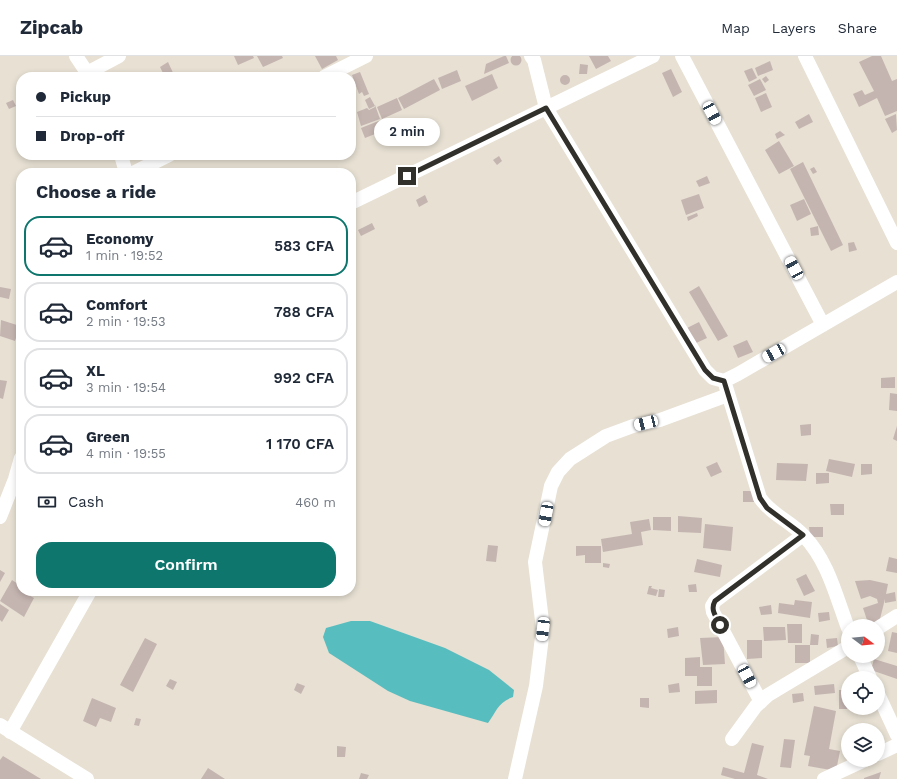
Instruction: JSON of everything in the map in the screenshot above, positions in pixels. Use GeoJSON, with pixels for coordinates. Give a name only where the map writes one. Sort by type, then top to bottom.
{"type":"FeatureCollection","features":[{"type":"Feature","properties":{"kind":"street"},"geometry":{"type":"LineString","coordinates":[[76,56],[87,72]]}},
{"type":"Feature","properties":{"kind":"street"},"geometry":{"type":"LineString","coordinates":[[94,72],[119,56]]}},
{"type":"Feature","properties":{"kind":"street"},"geometry":{"type":"LineString","coordinates":[[334,72],[366,56]]}},
{"type":"Feature","properties":{"kind":"street"},"geometry":{"type":"LineString","coordinates":[[531,56],[534,60],[546,108],[705,370],[713,378],[724,381],[897,282]]}},
{"type":"Feature","properties":{"kind":"street"},"geometry":{"type":"LineString","coordinates":[[356,201],[653,56]]}},
{"type":"Feature","properties":{"kind":"street"},"geometry":{"type":"LineString","coordinates":[[682,56],[823,325]]}},
{"type":"Feature","properties":{"kind":"street"},"geometry":{"type":"LineString","coordinates":[[805,56],[897,243]]}},
{"type":"Feature","properties":{"kind":"street"},"geometry":{"type":"LineString","coordinates":[[143,168],[159,160]]}},
{"type":"Feature","properties":{"kind":"street"},"geometry":{"type":"LineString","coordinates":[[724,381],[760,498],[767,508],[803,535],[822,561],[845,619]]}},
{"type":"Feature","properties":{"kind":"street"},"geometry":{"type":"LineString","coordinates":[[515,779],[536,686],[543,629],[535,562],[551,486],[558,472],[570,460],[606,436],[633,426],[660,420],[728,395]]}},
{"type":"Feature","properties":{"kind":"street"},"geometry":{"type":"LineString","coordinates":[[0,517],[16,476]]}},
{"type":"Feature","properties":{"kind":"street"},"geometry":{"type":"LineString","coordinates":[[761,702],[713,612],[712,606],[715,601],[727,591],[803,535]]}},
{"type":"Feature","properties":{"kind":"street"},"geometry":{"type":"LineString","coordinates":[[87,596],[5,729],[87,779]]}},
{"type":"Feature","properties":{"kind":"street"},"geometry":{"type":"LineString","coordinates":[[885,624],[897,616]]}},
{"type":"Feature","properties":{"kind":"street"},"geometry":{"type":"LineString","coordinates":[[732,739],[768,695],[841,651]]}},
{"type":"Feature","properties":{"kind":"street"},"geometry":{"type":"LineString","coordinates":[[885,709],[897,735]]}},
{"type":"Feature","properties":{"kind":"street"},"geometry":{"type":"LineString","coordinates":[[885,751],[897,745]]}},
{"type":"Feature","properties":{"kind":"street"},"geometry":{"type":"LineString","coordinates":[[824,779],[850,767]]}},
{"type":"Feature","properties":{"kind":"water"},"geometry":{"type":"Polygon","coordinates":[[[351,621],[370,621],[445,648],[489,670],[514,690],[513,697],[504,702],[495,711],[488,723],[410,701],[388,691],[329,653],[323,637],[326,628],[351,621]]]}},
{"type":"Feature","properties":{"kind":"building"},"geometry":{"type":"Polygon","coordinates":[[[514,55],[518,55],[520,56],[520,64],[514,65],[511,62],[511,58],[514,55]]]}},
{"type":"Feature","properties":{"kind":"building"},"geometry":{"type":"Polygon","coordinates":[[[234,56],[253,56],[254,58],[238,65],[234,56]]]}},
{"type":"Feature","properties":{"kind":"building"},"geometry":{"type":"Polygon","coordinates":[[[257,56],[282,56],[283,58],[263,67],[257,56]]]}},
{"type":"Feature","properties":{"kind":"building"},"geometry":{"type":"Polygon","coordinates":[[[315,56],[336,56],[338,60],[322,69],[315,56]]]}},
{"type":"Feature","properties":{"kind":"building"},"geometry":{"type":"Polygon","coordinates":[[[506,56],[509,63],[484,74],[486,64],[506,56]]]}},
{"type":"Feature","properties":{"kind":"building"},"geometry":{"type":"Polygon","coordinates":[[[589,56],[608,56],[611,61],[596,69],[589,56]]]}},
{"type":"Feature","properties":{"kind":"building"},"geometry":{"type":"Polygon","coordinates":[[[872,56],[881,56],[892,81],[897,79],[897,111],[885,116],[877,98],[859,107],[853,94],[862,90],[865,95],[874,91],[859,62],[872,56]]]}},
{"type":"Feature","properties":{"kind":"building"},"geometry":{"type":"Polygon","coordinates":[[[770,61],[773,70],[758,76],[755,68],[770,61]]]}},
{"type":"Feature","properties":{"kind":"building"},"geometry":{"type":"Polygon","coordinates":[[[168,62],[173,72],[162,72],[160,67],[168,62]]]}},
{"type":"Feature","properties":{"kind":"building"},"geometry":{"type":"Polygon","coordinates":[[[580,64],[588,65],[587,74],[579,74],[580,64]]]}},
{"type":"Feature","properties":{"kind":"building"},"geometry":{"type":"Polygon","coordinates":[[[752,68],[757,78],[749,82],[744,71],[752,68]]]}},
{"type":"Feature","properties":{"kind":"building"},"geometry":{"type":"Polygon","coordinates":[[[671,69],[682,92],[673,97],[662,73],[671,69]]]}},
{"type":"Feature","properties":{"kind":"building"},"geometry":{"type":"Polygon","coordinates":[[[457,70],[461,81],[442,89],[438,78],[457,70]]]}},
{"type":"Feature","properties":{"kind":"building"},"geometry":{"type":"Polygon","coordinates":[[[360,72],[369,94],[364,96],[362,92],[359,94],[356,86],[356,74],[360,72]]]}},
{"type":"Feature","properties":{"kind":"building"},"geometry":{"type":"Polygon","coordinates":[[[492,74],[498,88],[472,101],[465,86],[492,74]]]}},
{"type":"Feature","properties":{"kind":"building"},"geometry":{"type":"Polygon","coordinates":[[[563,75],[567,75],[570,80],[567,85],[563,85],[560,82],[560,78],[563,75]]]}},
{"type":"Feature","properties":{"kind":"building"},"geometry":{"type":"Polygon","coordinates":[[[766,76],[769,80],[765,83],[762,79],[766,76]]]}},
{"type":"Feature","properties":{"kind":"building"},"geometry":{"type":"Polygon","coordinates":[[[434,79],[440,90],[404,109],[398,98],[434,79]]]}},
{"type":"Feature","properties":{"kind":"building"},"geometry":{"type":"Polygon","coordinates":[[[760,79],[766,90],[754,96],[748,85],[760,79]]]}},
{"type":"Feature","properties":{"kind":"building"},"geometry":{"type":"Polygon","coordinates":[[[766,93],[772,107],[761,112],[755,98],[766,93]]]}},
{"type":"Feature","properties":{"kind":"building"},"geometry":{"type":"Polygon","coordinates":[[[370,97],[375,106],[369,109],[365,100],[370,97]]]}},
{"type":"Feature","properties":{"kind":"building"},"geometry":{"type":"Polygon","coordinates":[[[397,98],[402,110],[382,119],[377,107],[397,98]]]}},
{"type":"Feature","properties":{"kind":"building"},"geometry":{"type":"Polygon","coordinates":[[[13,100],[16,106],[9,109],[6,103],[13,100]]]}},
{"type":"Feature","properties":{"kind":"building"},"geometry":{"type":"Polygon","coordinates":[[[375,105],[380,119],[361,126],[357,112],[367,108],[369,110],[375,107],[375,105]]]}},
{"type":"Feature","properties":{"kind":"building"},"geometry":{"type":"Polygon","coordinates":[[[809,114],[813,122],[799,129],[795,122],[809,114]]]}},
{"type":"Feature","properties":{"kind":"building"},"geometry":{"type":"Polygon","coordinates":[[[896,114],[897,130],[892,133],[885,119],[896,114]]]}},
{"type":"Feature","properties":{"kind":"building"},"geometry":{"type":"Polygon","coordinates":[[[381,120],[385,130],[365,138],[361,128],[381,120]]]}},
{"type":"Feature","properties":{"kind":"building"},"geometry":{"type":"Polygon","coordinates":[[[780,131],[785,135],[777,139],[775,134],[780,131]]]}},
{"type":"Feature","properties":{"kind":"building"},"geometry":{"type":"Polygon","coordinates":[[[779,141],[794,166],[779,174],[765,150],[779,141]]]}},
{"type":"Feature","properties":{"kind":"building"},"geometry":{"type":"Polygon","coordinates":[[[499,156],[502,161],[497,165],[493,160],[499,156]]]}},
{"type":"Feature","properties":{"kind":"building"},"geometry":{"type":"Polygon","coordinates":[[[803,162],[843,245],[831,251],[790,169],[803,162]]]}},
{"type":"Feature","properties":{"kind":"building"},"geometry":{"type":"Polygon","coordinates":[[[814,167],[817,172],[813,174],[810,169],[814,167]]]}},
{"type":"Feature","properties":{"kind":"building"},"geometry":{"type":"Polygon","coordinates":[[[707,176],[710,183],[699,187],[696,181],[707,176]]]}},
{"type":"Feature","properties":{"kind":"building"},"geometry":{"type":"Polygon","coordinates":[[[699,194],[704,208],[686,215],[681,200],[699,194]]]}},
{"type":"Feature","properties":{"kind":"building"},"geometry":{"type":"Polygon","coordinates":[[[425,195],[428,202],[419,207],[416,200],[425,195]]]}},
{"type":"Feature","properties":{"kind":"building"},"geometry":{"type":"Polygon","coordinates":[[[804,199],[811,214],[797,221],[790,205],[804,199]]]}},
{"type":"Feature","properties":{"kind":"building"},"geometry":{"type":"Polygon","coordinates":[[[697,213],[698,216],[688,221],[687,217],[697,213]]]}},
{"type":"Feature","properties":{"kind":"building"},"geometry":{"type":"Polygon","coordinates":[[[372,223],[375,229],[361,236],[358,230],[372,223]]]}},
{"type":"Feature","properties":{"kind":"building"},"geometry":{"type":"Polygon","coordinates":[[[818,226],[819,235],[811,236],[810,228],[818,226]]]}},
{"type":"Feature","properties":{"kind":"building"},"geometry":{"type":"Polygon","coordinates":[[[854,242],[857,250],[849,252],[848,243],[854,242]]]}},
{"type":"Feature","properties":{"kind":"building"},"geometry":{"type":"Polygon","coordinates":[[[699,286],[728,336],[718,341],[689,292],[699,286]]]}},
{"type":"Feature","properties":{"kind":"building"},"geometry":{"type":"Polygon","coordinates":[[[0,287],[11,289],[9,299],[0,297],[0,287]]]}},
{"type":"Feature","properties":{"kind":"building"},"geometry":{"type":"Polygon","coordinates":[[[1,320],[16,325],[15,341],[0,336],[1,320]]]}},
{"type":"Feature","properties":{"kind":"building"},"geometry":{"type":"Polygon","coordinates":[[[699,322],[707,338],[694,344],[687,328],[699,322]]]}},
{"type":"Feature","properties":{"kind":"building"},"geometry":{"type":"Polygon","coordinates":[[[747,340],[753,352],[738,358],[733,346],[747,340]]]}},
{"type":"Feature","properties":{"kind":"building"},"geometry":{"type":"Polygon","coordinates":[[[895,377],[895,388],[881,388],[881,378],[895,377]]]}},
{"type":"Feature","properties":{"kind":"building"},"geometry":{"type":"Polygon","coordinates":[[[0,380],[7,381],[3,399],[0,398],[0,380]]]}},
{"type":"Feature","properties":{"kind":"building"},"geometry":{"type":"Polygon","coordinates":[[[890,393],[897,394],[897,411],[889,410],[890,393]]]}},
{"type":"Feature","properties":{"kind":"building"},"geometry":{"type":"Polygon","coordinates":[[[811,424],[811,435],[801,436],[800,425],[811,424]]]}},
{"type":"Feature","properties":{"kind":"building"},"geometry":{"type":"Polygon","coordinates":[[[897,426],[897,441],[893,439],[897,426]]]}},
{"type":"Feature","properties":{"kind":"building"},"geometry":{"type":"Polygon","coordinates":[[[829,459],[855,464],[852,477],[826,471],[829,459]]]}},
{"type":"Feature","properties":{"kind":"building"},"geometry":{"type":"Polygon","coordinates":[[[717,462],[722,472],[711,477],[706,467],[717,462]]]}},
{"type":"Feature","properties":{"kind":"building"},"geometry":{"type":"Polygon","coordinates":[[[777,463],[808,464],[806,481],[776,480],[777,463]]]}},
{"type":"Feature","properties":{"kind":"building"},"geometry":{"type":"Polygon","coordinates":[[[861,464],[872,464],[872,474],[861,475],[861,464]]]}},
{"type":"Feature","properties":{"kind":"building"},"geometry":{"type":"Polygon","coordinates":[[[816,473],[829,473],[829,483],[816,484],[816,473]]]}},
{"type":"Feature","properties":{"kind":"building"},"geometry":{"type":"Polygon","coordinates":[[[743,491],[754,491],[754,502],[743,502],[743,491]]]}},
{"type":"Feature","properties":{"kind":"building"},"geometry":{"type":"Polygon","coordinates":[[[830,504],[844,504],[844,515],[831,515],[830,504]]]}},
{"type":"Feature","properties":{"kind":"building"},"geometry":{"type":"Polygon","coordinates":[[[678,516],[702,518],[701,533],[678,532],[678,516]]]}},
{"type":"Feature","properties":{"kind":"building"},"geometry":{"type":"Polygon","coordinates":[[[653,517],[671,517],[671,531],[653,530],[653,517]]]}},
{"type":"Feature","properties":{"kind":"building"},"geometry":{"type":"Polygon","coordinates":[[[649,519],[651,530],[641,532],[643,545],[603,552],[601,539],[632,534],[630,522],[649,519]]]}},
{"type":"Feature","properties":{"kind":"building"},"geometry":{"type":"Polygon","coordinates":[[[705,524],[733,527],[731,551],[703,548],[705,524]]]}},
{"type":"Feature","properties":{"kind":"building"},"geometry":{"type":"Polygon","coordinates":[[[809,527],[823,527],[823,537],[810,537],[809,527]]]}},
{"type":"Feature","properties":{"kind":"building"},"geometry":{"type":"Polygon","coordinates":[[[488,545],[498,546],[496,562],[486,561],[488,545]]]}},
{"type":"Feature","properties":{"kind":"building"},"geometry":{"type":"Polygon","coordinates":[[[576,546],[601,546],[601,563],[585,563],[585,555],[576,556],[576,546]]]}},
{"type":"Feature","properties":{"kind":"building"},"geometry":{"type":"Polygon","coordinates":[[[889,557],[897,559],[897,573],[886,571],[889,557]]]}},
{"type":"Feature","properties":{"kind":"building"},"geometry":{"type":"Polygon","coordinates":[[[697,559],[722,565],[720,577],[694,572],[697,559]]]}},
{"type":"Feature","properties":{"kind":"building"},"geometry":{"type":"Polygon","coordinates":[[[603,563],[610,564],[609,568],[603,567],[603,563]]]}},
{"type":"Feature","properties":{"kind":"building"},"geometry":{"type":"Polygon","coordinates":[[[0,570],[5,573],[0,582],[0,570]]]}},
{"type":"Feature","properties":{"kind":"building"},"geometry":{"type":"Polygon","coordinates":[[[806,574],[815,591],[804,596],[796,579],[806,574]]]}},
{"type":"Feature","properties":{"kind":"building"},"geometry":{"type":"Polygon","coordinates":[[[12,580],[16,583],[16,596],[30,596],[34,598],[24,617],[0,601],[12,580]]]}},
{"type":"Feature","properties":{"kind":"building"},"geometry":{"type":"Polygon","coordinates":[[[870,580],[888,584],[886,594],[895,592],[896,601],[885,603],[885,599],[880,619],[867,619],[863,608],[878,603],[877,599],[870,596],[861,599],[855,581],[870,580]]]}},
{"type":"Feature","properties":{"kind":"building"},"geometry":{"type":"Polygon","coordinates":[[[696,584],[697,592],[689,592],[688,585],[696,584]]]}},
{"type":"Feature","properties":{"kind":"building"},"geometry":{"type":"Polygon","coordinates":[[[649,586],[652,586],[651,588],[658,590],[656,596],[647,594],[649,586]]]}},
{"type":"Feature","properties":{"kind":"building"},"geometry":{"type":"Polygon","coordinates":[[[659,589],[665,590],[664,597],[658,597],[659,589]]]}},
{"type":"Feature","properties":{"kind":"building"},"geometry":{"type":"Polygon","coordinates":[[[795,600],[812,602],[810,618],[778,613],[779,603],[794,605],[795,600]]]}},
{"type":"Feature","properties":{"kind":"building"},"geometry":{"type":"Polygon","coordinates":[[[0,604],[9,610],[2,622],[0,620],[0,604]]]}},
{"type":"Feature","properties":{"kind":"building"},"geometry":{"type":"Polygon","coordinates":[[[771,605],[772,614],[761,615],[759,607],[771,605]]]}},
{"type":"Feature","properties":{"kind":"building"},"geometry":{"type":"Polygon","coordinates":[[[829,612],[830,620],[819,622],[818,613],[829,612]]]}},
{"type":"Feature","properties":{"kind":"building"},"geometry":{"type":"Polygon","coordinates":[[[787,624],[802,624],[802,643],[788,643],[787,624]]]}},
{"type":"Feature","properties":{"kind":"building"},"geometry":{"type":"Polygon","coordinates":[[[678,627],[679,636],[668,638],[667,629],[678,627]]]}},
{"type":"Feature","properties":{"kind":"building"},"geometry":{"type":"Polygon","coordinates":[[[763,627],[785,627],[786,640],[764,641],[763,627]]]}},
{"type":"Feature","properties":{"kind":"building"},"geometry":{"type":"Polygon","coordinates":[[[892,632],[897,633],[897,653],[888,651],[892,632]]]}},
{"type":"Feature","properties":{"kind":"building"},"geometry":{"type":"Polygon","coordinates":[[[811,634],[819,635],[818,645],[810,645],[811,634]]]}},
{"type":"Feature","properties":{"kind":"building"},"geometry":{"type":"Polygon","coordinates":[[[723,637],[725,664],[703,665],[700,638],[723,637]]]}},
{"type":"Feature","properties":{"kind":"building"},"geometry":{"type":"Polygon","coordinates":[[[145,638],[157,644],[133,692],[120,685],[145,638]]]}},
{"type":"Feature","properties":{"kind":"building"},"geometry":{"type":"Polygon","coordinates":[[[837,638],[838,646],[827,648],[826,639],[837,638]]]}},
{"type":"Feature","properties":{"kind":"building"},"geometry":{"type":"Polygon","coordinates":[[[747,640],[762,640],[762,658],[747,659],[747,640]]]}},
{"type":"Feature","properties":{"kind":"building"},"geometry":{"type":"Polygon","coordinates":[[[795,645],[810,645],[810,663],[795,663],[795,645]]]}},
{"type":"Feature","properties":{"kind":"building"},"geometry":{"type":"Polygon","coordinates":[[[700,657],[700,667],[712,667],[712,686],[697,686],[697,676],[685,676],[685,658],[700,657]]]}},
{"type":"Feature","properties":{"kind":"building"},"geometry":{"type":"Polygon","coordinates":[[[885,662],[897,666],[897,679],[885,675],[885,671],[871,670],[873,663],[885,662]]]}},
{"type":"Feature","properties":{"kind":"building"},"geometry":{"type":"Polygon","coordinates":[[[170,679],[177,682],[173,690],[166,686],[170,679]]]}},
{"type":"Feature","properties":{"kind":"building"},"geometry":{"type":"Polygon","coordinates":[[[297,683],[305,686],[301,694],[294,690],[297,683]]]}},
{"type":"Feature","properties":{"kind":"building"},"geometry":{"type":"Polygon","coordinates":[[[679,683],[680,692],[669,693],[668,685],[679,683]]]}},
{"type":"Feature","properties":{"kind":"building"},"geometry":{"type":"Polygon","coordinates":[[[834,684],[835,693],[815,695],[814,686],[834,684]]]}},
{"type":"Feature","properties":{"kind":"building"},"geometry":{"type":"Polygon","coordinates":[[[717,690],[717,703],[695,704],[695,691],[717,690]]]}},
{"type":"Feature","properties":{"kind":"building"},"geometry":{"type":"Polygon","coordinates":[[[839,690],[841,690],[841,709],[839,709],[839,690]]]}},
{"type":"Feature","properties":{"kind":"building"},"geometry":{"type":"Polygon","coordinates":[[[803,693],[804,701],[793,703],[792,694],[803,693]]]}},
{"type":"Feature","properties":{"kind":"building"},"geometry":{"type":"Polygon","coordinates":[[[92,698],[116,708],[111,722],[100,718],[96,727],[83,721],[92,698]]]}},
{"type":"Feature","properties":{"kind":"building"},"geometry":{"type":"Polygon","coordinates":[[[640,698],[649,698],[649,708],[640,707],[640,698]]]}},
{"type":"Feature","properties":{"kind":"building"},"geometry":{"type":"Polygon","coordinates":[[[814,706],[836,711],[829,749],[840,751],[836,771],[808,766],[810,756],[804,755],[814,706]]]}},
{"type":"Feature","properties":{"kind":"building"},"geometry":{"type":"Polygon","coordinates":[[[136,718],[141,719],[139,726],[134,725],[136,718]]]}},
{"type":"Feature","properties":{"kind":"building"},"geometry":{"type":"Polygon","coordinates":[[[784,739],[795,740],[791,768],[780,767],[784,739]]]}},
{"type":"Feature","properties":{"kind":"building"},"geometry":{"type":"Polygon","coordinates":[[[752,743],[764,746],[757,775],[768,779],[735,779],[721,775],[723,767],[744,773],[752,743]]]}},
{"type":"Feature","properties":{"kind":"building"},"geometry":{"type":"Polygon","coordinates":[[[337,746],[346,747],[345,757],[337,757],[337,746]]]}},
{"type":"Feature","properties":{"kind":"building"},"geometry":{"type":"Polygon","coordinates":[[[3,756],[41,779],[0,779],[0,760],[3,756]]]}},
{"type":"Feature","properties":{"kind":"building"},"geometry":{"type":"Polygon","coordinates":[[[208,768],[225,779],[201,779],[208,768]]]}},
{"type":"Feature","properties":{"kind":"building"},"geometry":{"type":"Polygon","coordinates":[[[881,772],[879,779],[864,779],[864,778],[881,772]]]}},
{"type":"Feature","properties":{"kind":"building"},"geometry":{"type":"Polygon","coordinates":[[[361,773],[369,775],[367,779],[359,779],[361,773]]]}},
{"type":"Feature","properties":{"kind":"route"},"geometry":{"type":"LineString","coordinates":[[407,176],[546,108],[705,370],[713,378],[724,381],[760,498],[767,508],[803,535],[715,601],[712,606],[713,612],[720,625]]}}]}
